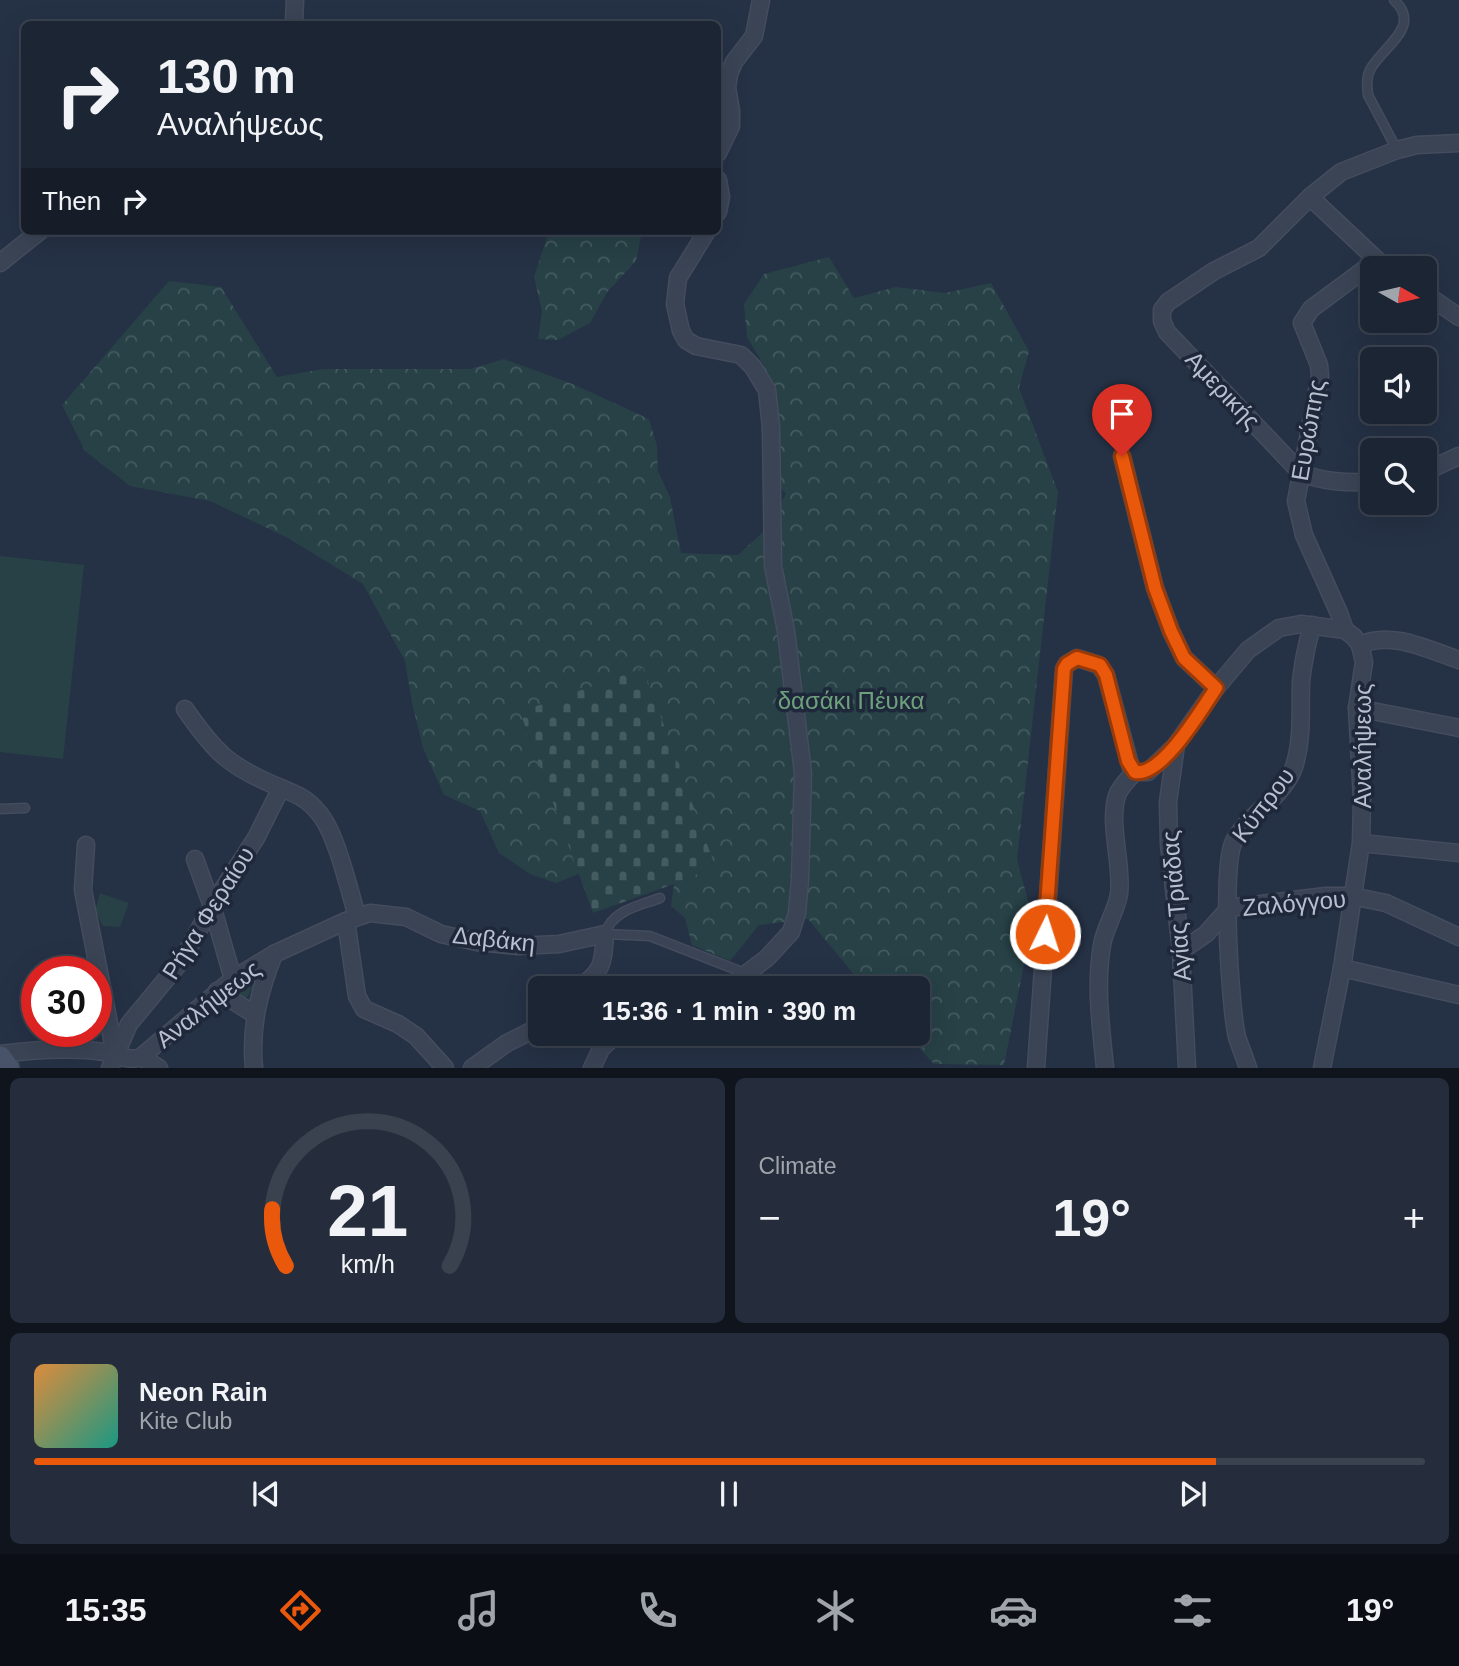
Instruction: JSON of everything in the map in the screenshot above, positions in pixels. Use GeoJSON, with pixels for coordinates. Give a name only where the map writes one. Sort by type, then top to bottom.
{"type":"FeatureCollection","features":[{"type":"Feature","properties":{"kind":"main road"},"geometry":{"type":"LineString","coordinates":[[0,1056],[7,1068]]}},
{"type":"Feature","properties":{"kind":"street"},"geometry":{"type":"LineString","coordinates":[[294,21],[295,0]]}},
{"type":"Feature","properties":{"kind":"street"},"geometry":{"type":"LineString","coordinates":[[721,146],[730,126],[729,74],[734,62],[754,36],[761,0]]}},
{"type":"Feature","properties":{"kind":"street"},"geometry":{"type":"LineString","coordinates":[[1373,256],[1310,197],[1341,172],[1396,150],[1459,143]]}},
{"type":"Feature","properties":{"kind":"street","name":"Αμερικής"},"geometry":{"type":"LineString","coordinates":[[1301,473],[1167,332],[1162,321],[1163,310],[1168,302],[1214,271],[1259,248],[1310,197]]}},
{"type":"Feature","properties":{"kind":"street"},"geometry":{"type":"LineString","coordinates":[[0,263],[35,235]]}},
{"type":"Feature","properties":{"kind":"street"},"geometry":{"type":"LineString","coordinates":[[704,235],[678,278],[675,304],[681,331],[686,340],[696,346],[741,355],[753,367],[766,390],[771,428],[773,566],[786,631],[803,773],[797,913],[791,932],[767,958],[741,976]]}},
{"type":"Feature","properties":{"kind":"street","name":"Ευρώπης"},"geometry":{"type":"LineString","coordinates":[[1345,630],[1314,559],[1298,515],[1296,501],[1320,376],[1319,365],[1303,330],[1304,317],[1311,309],[1360,278]]}},
{"type":"Feature","properties":{"kind":"street"},"geometry":{"type":"LineString","coordinates":[[1437,302],[1459,317]]}},
{"type":"Feature","properties":{"kind":"street"},"geometry":{"type":"LineString","coordinates":[[1122,456],[1155,588],[1171,631],[1184,658],[1216,688]]}},
{"type":"Feature","properties":{"kind":"street"},"geometry":{"type":"LineString","coordinates":[[1437,466],[1459,456]]}},
{"type":"Feature","properties":{"kind":"street"},"geometry":{"type":"LineString","coordinates":[[1301,473],[1317,479],[1360,482]]}},
{"type":"Feature","properties":{"kind":"street"},"geometry":{"type":"LineString","coordinates":[[1135,772],[1148,772],[1176,745],[1216,688],[1248,650],[1271,633],[1289,625],[1345,630],[1360,645],[1377,639],[1388,639],[1459,660]]}},
{"type":"Feature","properties":{"kind":"street","name":"Κύπρου"},"geometry":{"type":"LineString","coordinates":[[1248,1068],[1237,1037],[1232,1003],[1227,931],[1228,859],[1232,844],[1251,818],[1293,771],[1301,741],[1304,658],[1312,625]]}},
{"type":"Feature","properties":{"kind":"street","name":"Αναλήψεως"},"geometry":{"type":"LineString","coordinates":[[1322,1068],[1342,968],[1361,843],[1362,799],[1357,708],[1364,662],[1360,645]]}},
{"type":"Feature","properties":{"kind":"street"},"geometry":{"type":"LineString","coordinates":[[1036,1068],[1064,669],[1071,660],[1077,658],[1100,665],[1106,675],[1128,761],[1135,772]]}},
{"type":"Feature","properties":{"kind":"street"},"geometry":{"type":"LineString","coordinates":[[1357,708],[1459,728]]}},
{"type":"Feature","properties":{"kind":"street"},"geometry":{"type":"LineString","coordinates":[[185,709],[206,740],[223,758],[254,777],[304,798],[321,814],[331,837],[351,919],[357,996],[364,1009],[398,1024],[416,1036],[445,1068]]}},
{"type":"Feature","properties":{"kind":"street","name":"Αγίας Τριάδας"},"geometry":{"type":"LineString","coordinates":[[1176,745],[1168,802],[1169,844],[1181,951],[1187,1068]]}},
{"type":"Feature","properties":{"kind":"street"},"geometry":{"type":"LineString","coordinates":[[1105,1068],[1099,1009],[1100,960],[1106,927],[1119,894],[1115,815],[1118,794],[1135,772]]}},
{"type":"Feature","properties":{"kind":"street","name":"Ρήγα Φεραίου"},"geometry":{"type":"LineString","coordinates":[[112,1061],[129,1024],[182,960],[212,906],[256,838],[281,788]]}},
{"type":"Feature","properties":{"kind":"street"},"geometry":{"type":"LineString","coordinates":[[1361,843],[1459,853]]}},
{"type":"Feature","properties":{"kind":"street"},"geometry":{"type":"LineString","coordinates":[[86,845],[83,890],[112,1061]]}},
{"type":"Feature","properties":{"kind":"street"},"geometry":{"type":"LineString","coordinates":[[195,859],[233,979]]}},
{"type":"Feature","properties":{"kind":"street","name":"Ζαλόγγου"},"geometry":{"type":"LineString","coordinates":[[1181,951],[1206,934],[1229,908],[1326,896],[1351,896],[1386,904],[1459,937]]}},
{"type":"Feature","properties":{"kind":"street","name":"Δαβάκη"},"geometry":{"type":"LineString","coordinates":[[351,919],[370,913],[390,914],[406,917],[441,934],[477,942],[518,946],[559,944],[605,934]]}},
{"type":"Feature","properties":{"kind":"street","name":"Αναλήψεως"},"geometry":{"type":"LineString","coordinates":[[0,1056],[31,1051],[102,1051],[112,1061],[141,1057],[233,979],[274,954],[351,919]]}},
{"type":"Feature","properties":{"kind":"street"},"geometry":{"type":"LineString","coordinates":[[596,976],[601,968],[605,934]]}},
{"type":"Feature","properties":{"kind":"street"},"geometry":{"type":"LineString","coordinates":[[254,1068],[251,1044],[254,1014],[274,954]]}},
{"type":"Feature","properties":{"kind":"street"},"geometry":{"type":"LineString","coordinates":[[1342,968],[1459,995]]}},
{"type":"Feature","properties":{"kind":"street"},"geometry":{"type":"LineString","coordinates":[[216,992],[254,1014]]}},
{"type":"Feature","properties":{"kind":"street"},"geometry":{"type":"LineString","coordinates":[[472,1068],[507,1043],[528,1032]]}},
{"type":"Feature","properties":{"kind":"street"},"geometry":{"type":"LineString","coordinates":[[592,1068],[604,1046]]}},
{"type":"Feature","properties":{"kind":"street"},"geometry":{"type":"LineString","coordinates":[[141,1057],[159,1068]]}},
{"type":"Feature","properties":{"kind":"lane"},"geometry":{"type":"LineString","coordinates":[[1394,0],[1404,14],[1405,22],[1402,30],[1371,68],[1367,86],[1368,95],[1396,150]]}},
{"type":"Feature","properties":{"kind":"lane"},"geometry":{"type":"LineString","coordinates":[[0,809],[25,808]]}},
{"type":"Feature","properties":{"kind":"lane"},"geometry":{"type":"LineString","coordinates":[[660,898],[618,915],[608,925],[605,934],[650,936],[745,973]]}},
{"type":"Feature","properties":{"kind":"green space"},"geometry":{"type":"Polygon","coordinates":[[[548,235],[641,235],[636,261],[608,291],[590,323],[558,340],[538,339],[542,311],[534,277],[548,235]]]}},
{"type":"Feature","properties":{"kind":"green space","name":"δασάκι Πέυκα"},"geometry":{"type":"Polygon","coordinates":[[[829,257],[854,298],[896,287],[945,293],[991,283],[1029,351],[1019,388],[1058,492],[1017,860],[1033,919],[1004,1065],[934,1064],[917,1046],[930,1046],[930,976],[855,976],[808,919],[759,925],[730,961],[692,945],[685,918],[671,906],[674,884],[715,866],[520,712],[579,874],[556,883],[530,874],[499,853],[480,811],[444,795],[423,748],[405,661],[363,584],[288,538],[210,501],[130,486],[85,451],[62,405],[169,281],[221,287],[277,377],[323,369],[470,369],[504,359],[575,385],[649,419],[657,446],[658,471],[670,497],[681,553],[738,555],[761,534],[786,494],[766,471],[761,426],[763,364],[747,337],[744,304],[764,274],[829,257]]]}},
{"type":"Feature","properties":{"kind":"green space"},"geometry":{"type":"Polygon","coordinates":[[[0,556],[84,565],[63,759],[0,752],[0,556]]]}},
{"type":"Feature","properties":{"kind":"green space"},"geometry":{"type":"Polygon","coordinates":[[[643,668],[715,866],[593,913],[520,712],[643,668]]]}},
{"type":"Feature","properties":{"kind":"green space"},"geometry":{"type":"Polygon","coordinates":[[[100,893],[129,903],[120,927],[103,926],[95,911],[100,893]]]}},
{"type":"Feature","properties":{"kind":"green space"},"geometry":{"type":"Polygon","coordinates":[[[267,964],[243,1004],[225,990],[267,964]]]}},
{"type":"Feature","properties":{"kind":"route"},"geometry":{"type":"LineString","coordinates":[[1045,934],[1064,669],[1067,664],[1077,658],[1100,665],[1106,675],[1128,761],[1131,768],[1140,773],[1148,772],[1176,745],[1216,688],[1184,658],[1171,631],[1155,588],[1122,456]]}}]}
